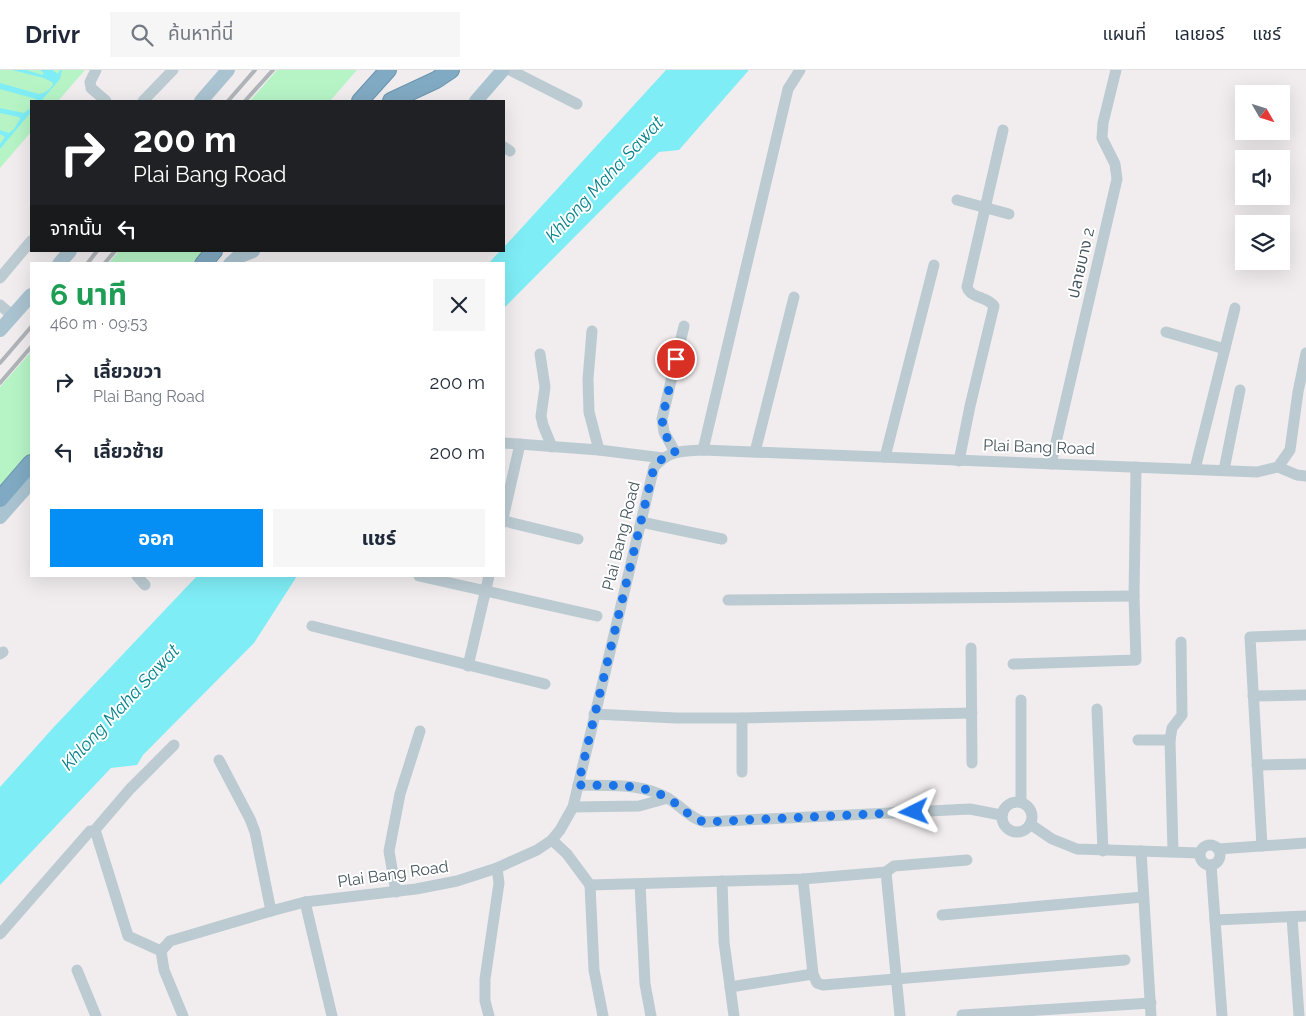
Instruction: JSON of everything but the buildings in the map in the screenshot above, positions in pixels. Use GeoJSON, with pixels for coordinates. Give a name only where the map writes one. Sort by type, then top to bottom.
{"type":"FeatureCollection","features":[{"type":"Feature","properties":{"kind":"highway"},"geometry":{"type":"LineString","coordinates":[[361,100],[388,70]]}},
{"type":"Feature","properties":{"kind":"highway"},"geometry":{"type":"LineString","coordinates":[[393,100],[436,80],[451,70]]}},
{"type":"Feature","properties":{"kind":"highway"},"geometry":{"type":"LineString","coordinates":[[204,262],[213,252]]}},
{"type":"Feature","properties":{"kind":"highway"},"geometry":{"type":"LineString","coordinates":[[0,499],[30,464]]}},
{"type":"Feature","properties":{"kind":"main road"},"geometry":{"type":"LineString","coordinates":[[201,100],[228,70]]}},
{"type":"Feature","properties":{"kind":"main road"},"geometry":{"type":"LineString","coordinates":[[477,100],[503,70]]}},
{"type":"Feature","properties":{"kind":"main road"},"geometry":{"type":"LineString","coordinates":[[61,262],[69,252]]}},
{"type":"Feature","properties":{"kind":"main road"},"geometry":{"type":"LineString","coordinates":[[232,262],[238,257],[250,252]]}},
{"type":"Feature","properties":{"kind":"main road"},"geometry":{"type":"LineString","coordinates":[[0,330],[30,296]]}},
{"type":"Feature","properties":{"kind":"main road"},"geometry":{"type":"LineString","coordinates":[[0,517],[30,483]]}},
{"type":"Feature","properties":{"kind":"street"},"geometry":{"type":"LineString","coordinates":[[96,70],[90,82],[91,88],[105,100]]}},
{"type":"Feature","properties":{"kind":"street"},"geometry":{"type":"LineString","coordinates":[[144,100],[174,70]]}},
{"type":"Feature","properties":{"kind":"street"},"geometry":{"type":"LineString","coordinates":[[510,70],[577,104]]}},
{"type":"Feature","properties":{"kind":"street"},"geometry":{"type":"LineString","coordinates":[[703,450],[788,89],[800,70]]}},
{"type":"Feature","properties":{"kind":"street","name":"ปลายบาง 2"},"geometry":{"type":"LineString","coordinates":[[1051,464],[1117,179],[1115,164],[1102,138],[1103,123],[1116,70]]}},
{"type":"Feature","properties":{"kind":"street"},"geometry":{"type":"LineString","coordinates":[[959,460],[994,306],[986,299],[971,293],[967,287],[1003,130]]}},
{"type":"Feature","properties":{"kind":"street"},"geometry":{"type":"LineString","coordinates":[[956,200],[1009,214]]}},
{"type":"Feature","properties":{"kind":"street"},"geometry":{"type":"LineString","coordinates":[[0,278],[30,242]]}},
{"type":"Feature","properties":{"kind":"street"},"geometry":{"type":"LineString","coordinates":[[885,457],[934,265]]}},
{"type":"Feature","properties":{"kind":"street"},"geometry":{"type":"LineString","coordinates":[[755,452],[794,297]]}},
{"type":"Feature","properties":{"kind":"street"},"geometry":{"type":"LineString","coordinates":[[0,306],[13,316]]}},
{"type":"Feature","properties":{"kind":"street"},"geometry":{"type":"LineString","coordinates":[[1195,469],[1235,308]]}},
{"type":"Feature","properties":{"kind":"street"},"geometry":{"type":"LineString","coordinates":[[675,452],[664,432],[662,419],[684,326]]}},
{"type":"Feature","properties":{"kind":"street"},"geometry":{"type":"LineString","coordinates":[[592,330],[588,379],[589,412],[599,450]]}},
{"type":"Feature","properties":{"kind":"street"},"geometry":{"type":"LineString","coordinates":[[1166,332],[1225,349]]}},
{"type":"Feature","properties":{"kind":"street"},"geometry":{"type":"LineString","coordinates":[[1306,353],[1302,392],[1290,450],[1278,467],[1297,475],[1306,476]]}},
{"type":"Feature","properties":{"kind":"street"},"geometry":{"type":"LineString","coordinates":[[540,354],[545,387],[541,416],[552,447]]}},
{"type":"Feature","properties":{"kind":"street"},"geometry":{"type":"LineString","coordinates":[[1224,470],[1240,390]]}},
{"type":"Feature","properties":{"kind":"street"},"geometry":{"type":"LineString","coordinates":[[505,443],[599,450],[663,458]]}},
{"type":"Feature","properties":{"kind":"street"},"geometry":{"type":"LineString","coordinates":[[505,510],[520,444]]}},
{"type":"Feature","properties":{"kind":"street","name":"Plai Bang Road"},"geometry":{"type":"LineString","coordinates":[[161,952],[170,941],[305,902],[416,890],[457,881],[497,868],[537,850],[552,840],[573,807],[654,467],[663,458],[675,452],[703,450],[1256,472],[1278,467]]}},
{"type":"Feature","properties":{"kind":"street"},"geometry":{"type":"LineString","coordinates":[[1013,664],[1136,660],[1134,596],[1136,467]]}},
{"type":"Feature","properties":{"kind":"street"},"geometry":{"type":"LineString","coordinates":[[505,521],[578,539]]}},
{"type":"Feature","properties":{"kind":"street"},"geometry":{"type":"LineString","coordinates":[[641,522],[722,539]]}},
{"type":"Feature","properties":{"kind":"street"},"geometry":{"type":"LineString","coordinates":[[138,577],[145,585]]}},
{"type":"Feature","properties":{"kind":"street"},"geometry":{"type":"LineString","coordinates":[[423,577],[597,616]]}},
{"type":"Feature","properties":{"kind":"street"},"geometry":{"type":"LineString","coordinates":[[468,666],[489,577]]}},
{"type":"Feature","properties":{"kind":"street"},"geometry":{"type":"LineString","coordinates":[[728,600],[1134,596]]}},
{"type":"Feature","properties":{"kind":"street"},"geometry":{"type":"LineString","coordinates":[[312,626],[545,684]]}},
{"type":"Feature","properties":{"kind":"street"},"geometry":{"type":"LineString","coordinates":[[1262,846],[1250,638],[1306,636]]}},
{"type":"Feature","properties":{"kind":"street"},"geometry":{"type":"LineString","coordinates":[[1173,851],[1170,740],[1172,728],[1182,715],[1181,642]]}},
{"type":"Feature","properties":{"kind":"street"},"geometry":{"type":"LineString","coordinates":[[972,648],[972,763]]}},
{"type":"Feature","properties":{"kind":"street"},"geometry":{"type":"LineString","coordinates":[[1253,696],[1306,695]]}},
{"type":"Feature","properties":{"kind":"street"},"geometry":{"type":"LineString","coordinates":[[1021,700],[1021,802]]}},
{"type":"Feature","properties":{"kind":"street"},"geometry":{"type":"LineString","coordinates":[[1097,709],[1103,851]]}},
{"type":"Feature","properties":{"kind":"street"},"geometry":{"type":"LineString","coordinates":[[594,714],[676,718],[742,718],[972,713]]}},
{"type":"Feature","properties":{"kind":"street"},"geometry":{"type":"LineString","coordinates":[[742,718],[742,772]]}},
{"type":"Feature","properties":{"kind":"street"},"geometry":{"type":"LineString","coordinates":[[396,892],[389,851],[400,794],[420,731]]}},
{"type":"Feature","properties":{"kind":"street"},"geometry":{"type":"LineString","coordinates":[[1138,740],[1170,740]]}},
{"type":"Feature","properties":{"kind":"street"},"geometry":{"type":"LineString","coordinates":[[0,934],[90,831],[94,831],[130,789],[174,745]]}},
{"type":"Feature","properties":{"kind":"street"},"geometry":{"type":"LineString","coordinates":[[219,760],[255,832],[271,911]]}},
{"type":"Feature","properties":{"kind":"street"},"geometry":{"type":"LineString","coordinates":[[1257,765],[1306,764]]}},
{"type":"Feature","properties":{"kind":"street"},"geometry":{"type":"LineString","coordinates":[[578,785],[638,787],[668,798],[695,819],[705,822],[970,809],[1001,815]]}},
{"type":"Feature","properties":{"kind":"street"},"geometry":{"type":"LineString","coordinates":[[573,807],[639,806],[668,798]]}},
{"type":"Feature","properties":{"kind":"street"},"geometry":{"type":"LineString","coordinates":[[1015,802],[1021,802],[1032,813],[1030,824],[1023,831],[1012,832],[1004,826],[1001,815],[1006,806],[1015,802]]}},
{"type":"Feature","properties":{"kind":"street"},"geometry":{"type":"LineString","coordinates":[[1030,824],[1052,839],[1077,850],[1200,853]]}},
{"type":"Feature","properties":{"kind":"street"},"geometry":{"type":"LineString","coordinates":[[94,831],[128,936],[161,952],[164,970],[183,1016]]}},
{"type":"Feature","properties":{"kind":"street"},"geometry":{"type":"LineString","coordinates":[[552,840],[567,854],[590,885],[594,970],[603,1016]]}},
{"type":"Feature","properties":{"kind":"street"},"geometry":{"type":"LineString","coordinates":[[1218,850],[1306,843]]}},
{"type":"Feature","properties":{"kind":"street"},"geometry":{"type":"LineString","coordinates":[[1204,846],[1216,846],[1220,857],[1218,861],[1211,865],[1204,863],[1199,857],[1200,853],[1204,846]]}},
{"type":"Feature","properties":{"kind":"street"},"geometry":{"type":"LineString","coordinates":[[1141,851],[1151,1016]]}},
{"type":"Feature","properties":{"kind":"street"},"geometry":{"type":"LineString","coordinates":[[590,885],[802,878],[886,872],[894,866],[967,860]]}},
{"type":"Feature","properties":{"kind":"street"},"geometry":{"type":"LineString","coordinates":[[1211,865],[1222,1016]]}},
{"type":"Feature","properties":{"kind":"street"},"geometry":{"type":"LineString","coordinates":[[489,1016],[485,1001],[485,979],[499,883],[497,868]]}},
{"type":"Feature","properties":{"kind":"street"},"geometry":{"type":"LineString","coordinates":[[886,872],[900,1016]]}},
{"type":"Feature","properties":{"kind":"street"},"geometry":{"type":"LineString","coordinates":[[802,878],[813,974],[817,983],[823,985],[1125,960]]}},
{"type":"Feature","properties":{"kind":"street"},"geometry":{"type":"LineString","coordinates":[[722,881],[724,942],[734,1016]]}},
{"type":"Feature","properties":{"kind":"street"},"geometry":{"type":"LineString","coordinates":[[640,884],[646,984],[651,1016]]}},
{"type":"Feature","properties":{"kind":"street"},"geometry":{"type":"LineString","coordinates":[[942,915],[1143,897]]}},
{"type":"Feature","properties":{"kind":"street"},"geometry":{"type":"LineString","coordinates":[[305,902],[332,1016]]}},
{"type":"Feature","properties":{"kind":"street"},"geometry":{"type":"LineString","coordinates":[[1215,920],[1306,916]]}},
{"type":"Feature","properties":{"kind":"street"},"geometry":{"type":"LineString","coordinates":[[1292,917],[1300,1016]]}},
{"type":"Feature","properties":{"kind":"street"},"geometry":{"type":"LineString","coordinates":[[77,970],[96,1016]]}},
{"type":"Feature","properties":{"kind":"street"},"geometry":{"type":"LineString","coordinates":[[730,988],[813,974]]}},
{"type":"Feature","properties":{"kind":"street"},"geometry":{"type":"LineString","coordinates":[[962,1015],[1150,1003]]}},
{"type":"Feature","properties":{"kind":"green space"},"geometry":{"type":"Polygon","coordinates":[[[0,70],[85,70],[59,100],[30,100],[30,133],[0,168],[0,70]]]}},
{"type":"Feature","properties":{"kind":"green space"},"geometry":{"type":"Polygon","coordinates":[[[277,70],[357,70],[331,100],[251,100],[277,70]]]}},
{"type":"Feature","properties":{"kind":"green space"},"geometry":{"type":"Polygon","coordinates":[[[118,252],[202,252],[194,262],[110,262],[118,252]]]}},
{"type":"Feature","properties":{"kind":"green space"},"geometry":{"type":"Polygon","coordinates":[[[30,353],[30,461],[0,498],[0,387],[30,353]]]}},
{"type":"Feature","properties":{"kind":"water"},"geometry":{"type":"Polygon","coordinates":[[[12,70],[26,70],[42,75],[44,73],[40,70],[52,70],[58,74],[62,70],[60,79],[42,100],[0,89],[0,83],[39,94],[45,92],[53,85],[52,82],[44,78],[12,70]]]}},
{"type":"Feature","properties":{"kind":"water","name":"Khlong Maha Sawat"},"geometry":{"type":"Polygon","coordinates":[[[666,70],[749,70],[679,150],[659,152],[505,307],[505,262],[490,262],[499,252],[505,252],[505,246],[666,70]]]}},
{"type":"Feature","properties":{"kind":"water"},"geometry":{"type":"Polygon","coordinates":[[[0,108],[24,113],[30,109],[30,113],[0,149],[0,144],[5,137],[0,134],[0,130],[9,133],[20,119],[19,117],[0,113],[0,108]]]}},
{"type":"Feature","properties":{"kind":"water","name":"Khlong Maha Sawat"},"geometry":{"type":"Polygon","coordinates":[[[196,577],[296,577],[254,643],[143,755],[137,765],[111,768],[0,885],[0,787],[53,728],[196,577]]]}},
{"type":"Feature","properties":{"kind":"railway"},"geometry":{"type":"LineString","coordinates":[[229,100],[255,70]]}},
{"type":"Feature","properties":{"kind":"railway"},"geometry":{"type":"LineString","coordinates":[[246,100],[273,70]]}},
{"type":"Feature","properties":{"kind":"railway"},"geometry":{"type":"LineString","coordinates":[[89,262],[96,252]]}},
{"type":"Feature","properties":{"kind":"railway"},"geometry":{"type":"LineString","coordinates":[[106,262],[114,252]]}},
{"type":"Feature","properties":{"kind":"railway"},"geometry":{"type":"LineString","coordinates":[[0,363],[30,328]]}},
{"type":"Feature","properties":{"kind":"railway"},"geometry":{"type":"LineString","coordinates":[[0,383],[30,348]]}},
{"type":"Feature","properties":{"kind":"route"},"geometry":{"type":"LineString","coordinates":[[676,359],[662,419],[664,432],[675,452],[663,458],[654,467],[578,785],[638,787],[668,798],[695,819],[705,822],[914,812]]}}]}
